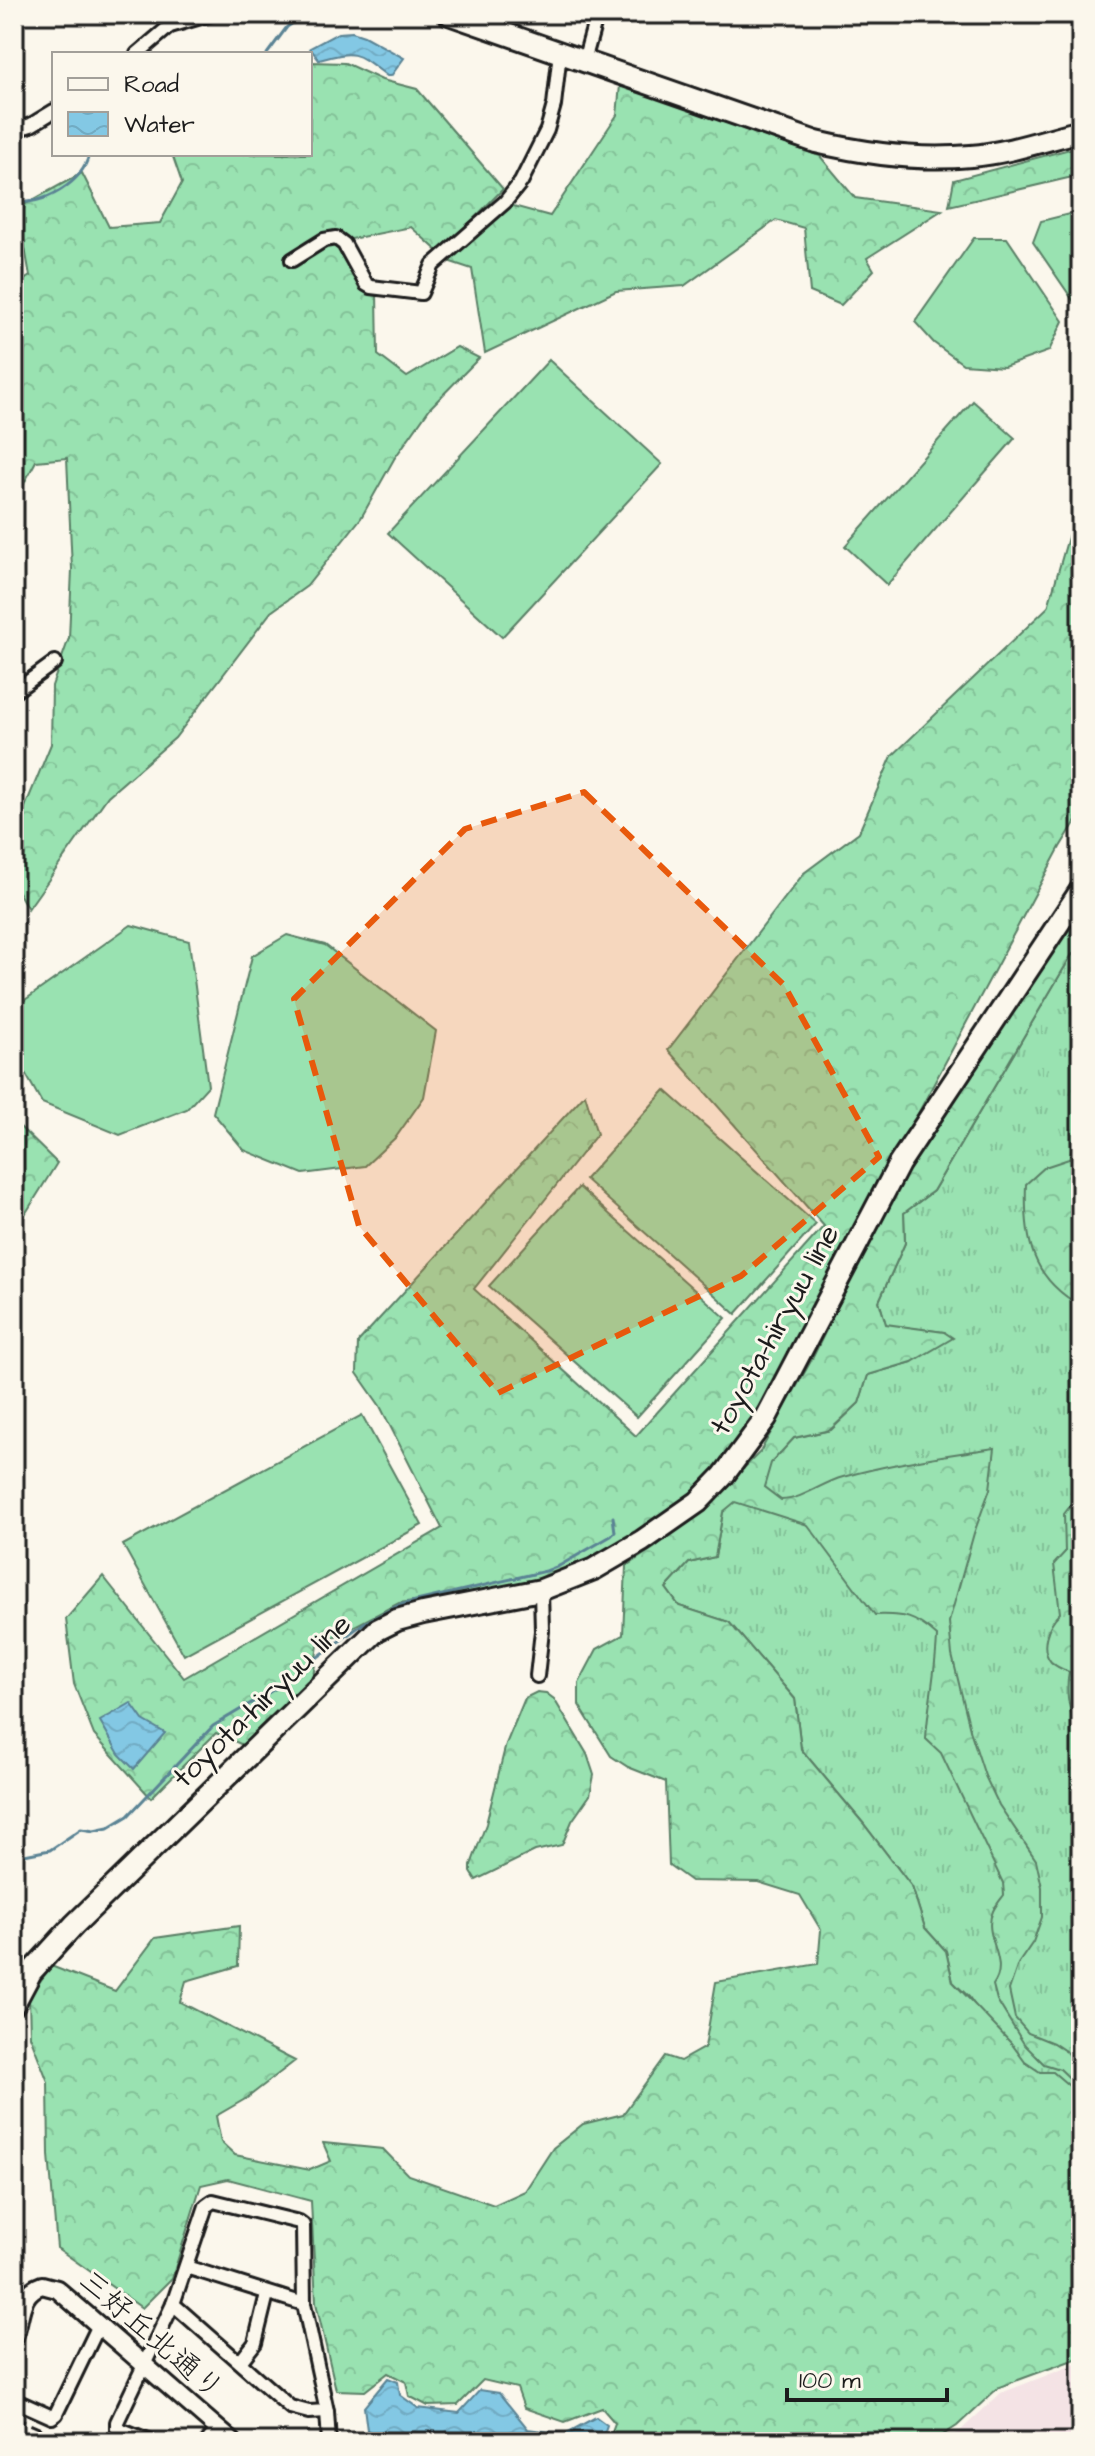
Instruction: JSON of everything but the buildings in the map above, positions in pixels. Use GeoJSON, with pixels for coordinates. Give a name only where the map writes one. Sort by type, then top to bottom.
{"type":"FeatureCollection","features":[{"type":"Feature","properties":{"kind":"main road"},"geometry":{"type":"LineString","coordinates":[[449,14],[816,142],[864,153],[921,158],[973,156],[1081,131]]}},
{"type":"Feature","properties":{"kind":"main road","name":"toyota-hiryuu line"},"geometry":{"type":"LineString","coordinates":[[14,2004],[31,1972],[74,1925],[377,1630],[397,1620],[423,1613],[541,1590],[594,1569],[642,1541],[698,1502],[743,1452],[766,1418],[899,1164],[1081,890]]}},
{"type":"Feature","properties":{"kind":"street"},"geometry":{"type":"LineString","coordinates":[[139,52],[170,26],[211,14]]}},
{"type":"Feature","properties":{"kind":"street"},"geometry":{"type":"LineString","coordinates":[[584,61],[597,14]]}},
{"type":"Feature","properties":{"kind":"street"},"geometry":{"type":"LineString","coordinates":[[292,260],[324,240],[336,238],[344,244],[366,284],[421,293],[433,265],[505,202],[521,182],[547,130],[554,105],[560,52]]}},
{"type":"Feature","properties":{"kind":"street"},"geometry":{"type":"LineString","coordinates":[[14,130],[31,125],[52,112]]}},
{"type":"Feature","properties":{"kind":"street"},"geometry":{"type":"LineString","coordinates":[[14,692],[55,662]]}},
{"type":"Feature","properties":{"kind":"street"},"geometry":{"type":"LineString","coordinates":[[537,1676],[542,1631],[541,1590]]}},
{"type":"Feature","properties":{"kind":"street"},"geometry":{"type":"LineString","coordinates":[[153,2442],[117,2428],[117,2422],[173,2304],[209,2202],[299,2222],[304,2229],[304,2304],[327,2411],[329,2442]]}},
{"type":"Feature","properties":{"kind":"street"},"geometry":{"type":"LineString","coordinates":[[186,2267],[304,2304]]}},
{"type":"Feature","properties":{"kind":"street","name":"三好丘北通り"},"geometry":{"type":"LineString","coordinates":[[14,2337],[28,2293],[42,2285],[57,2289],[144,2364],[212,2436],[233,2442]]}},
{"type":"Feature","properties":{"kind":"street"},"geometry":{"type":"LineString","coordinates":[[240,2362],[255,2343],[267,2294]]}},
{"type":"Feature","properties":{"kind":"street"},"geometry":{"type":"LineString","coordinates":[[173,2304],[290,2407],[309,2412],[327,2411]]}},
{"type":"Feature","properties":{"kind":"street"},"geometry":{"type":"LineString","coordinates":[[14,2400],[52,2417],[56,2414],[99,2325]]}},
{"type":"Feature","properties":{"kind":"highlighted area"},"geometry":{"type":"Polygon","coordinates":[[[584,792],[784,985],[879,1157],[741,1276],[498,1393],[359,1226],[294,999],[465,829],[584,792]]]}},
{"type":"Feature","properties":{"kind":"shaded area"},"geometry":{"type":"Polygon","coordinates":[[[1081,2362],[1081,2442],[943,2442],[960,2431],[1001,2393],[1081,2362]]]}},
{"type":"Feature","properties":{"kind":"green space"},"geometry":{"type":"Polygon","coordinates":[[[312,62],[345,63],[382,80],[417,89],[503,189],[440,253],[411,227],[351,239],[360,284],[377,292],[378,355],[407,377],[457,347],[479,358],[430,408],[394,459],[361,518],[307,586],[271,612],[175,738],[108,796],[28,909],[14,885],[14,834],[51,744],[52,686],[69,638],[72,569],[67,458],[36,461],[14,502],[14,287],[30,276],[18,208],[82,173],[109,227],[160,223],[182,183],[173,156],[312,156],[312,62]]]}},
{"type":"Feature","properties":{"kind":"green space"},"geometry":{"type":"Polygon","coordinates":[[[620,85],[820,156],[855,198],[942,210],[867,258],[874,270],[841,305],[810,292],[804,228],[776,220],[684,286],[616,291],[485,353],[472,269],[448,261],[510,205],[550,216],[617,115],[620,85]]]}},
{"type":"Feature","properties":{"kind":"green space"},"geometry":{"type":"Polygon","coordinates":[[[1081,146],[1081,175],[949,206],[954,180],[1081,146]]]}},
{"type":"Feature","properties":{"kind":"green space"},"geometry":{"type":"Polygon","coordinates":[[[1081,211],[1081,312],[1033,242],[1041,221],[1081,211]]]}},
{"type":"Feature","properties":{"kind":"green space"},"geometry":{"type":"Polygon","coordinates":[[[974,238],[1007,238],[1063,321],[1049,351],[1004,367],[963,364],[934,343],[915,322],[974,238]]]}},
{"type":"Feature","properties":{"kind":"green space"},"geometry":{"type":"Polygon","coordinates":[[[549,360],[662,464],[502,637],[388,533],[549,360]]]}},
{"type":"Feature","properties":{"kind":"green space"},"geometry":{"type":"Polygon","coordinates":[[[973,401],[1015,438],[887,585],[845,546],[973,401]]]}},
{"type":"Feature","properties":{"kind":"green space"},"geometry":{"type":"Polygon","coordinates":[[[1081,532],[1081,813],[774,1384],[706,1483],[660,1518],[570,1571],[502,1589],[399,1603],[318,1645],[313,1677],[245,1746],[216,1733],[151,1798],[94,1735],[74,1684],[66,1619],[103,1576],[184,1678],[442,1528],[380,1406],[357,1373],[358,1342],[585,1094],[597,1134],[474,1289],[636,1436],[824,1226],[668,1050],[804,873],[859,832],[892,756],[1048,607],[1069,534],[1081,532]]]}},
{"type":"Feature","properties":{"kind":"green space"},"geometry":{"type":"Polygon","coordinates":[[[1081,905],[1081,945],[1071,956],[933,1191],[904,1213],[905,1243],[879,1301],[886,1324],[944,1332],[953,1338],[912,1362],[868,1375],[859,1403],[830,1430],[794,1438],[771,1463],[764,1487],[781,1500],[789,1499],[862,1472],[995,1448],[990,1489],[949,1622],[952,1655],[985,1776],[999,1805],[1036,1860],[1042,1887],[1042,1917],[1033,1942],[1018,1964],[1009,1990],[1015,2018],[1028,2033],[1068,2053],[1080,2072],[1081,2089],[1060,2069],[1044,2064],[1024,2044],[997,2000],[993,1985],[999,1967],[990,1920],[1004,1895],[1003,1883],[941,1753],[926,1739],[937,1636],[909,1618],[875,1615],[808,1525],[735,1502],[723,1512],[715,1557],[689,1563],[666,1588],[679,1606],[729,1622],[795,1699],[801,1749],[912,1887],[925,1928],[946,1951],[953,1982],[1025,2062],[1040,2072],[1053,2072],[1081,2096],[1081,2357],[999,2387],[957,2426],[932,2442],[608,2442],[615,2423],[602,2408],[565,2422],[524,2408],[517,2388],[483,2380],[458,2405],[428,2406],[409,2396],[406,2382],[388,2373],[365,2391],[336,2390],[316,2303],[311,2201],[228,2179],[201,2185],[172,2278],[142,2308],[57,2248],[49,2155],[48,2082],[30,2036],[29,1997],[51,1966],[115,1991],[155,1938],[239,1926],[238,1966],[186,1981],[180,2002],[295,2061],[247,2098],[216,2116],[221,2142],[235,2155],[310,2170],[331,2161],[323,2143],[383,2149],[408,2175],[494,2205],[525,2191],[553,2148],[583,2124],[623,2114],[665,2056],[680,2061],[705,2047],[716,1982],[818,1964],[821,1930],[800,1895],[758,1882],[691,1881],[669,1865],[666,1782],[628,1767],[611,1756],[579,1705],[579,1683],[597,1649],[623,1635],[626,1566],[654,1548],[711,1501],[760,1452],[812,1359],[901,1177],[1081,905]]]}},
{"type":"Feature","properties":{"kind":"green space"},"geometry":{"type":"Polygon","coordinates":[[[131,925],[189,941],[208,1086],[187,1109],[120,1135],[42,1103],[19,1062],[15,1007],[131,925]]]}},
{"type":"Feature","properties":{"kind":"green space"},"geometry":{"type":"Polygon","coordinates":[[[287,935],[325,945],[436,1031],[424,1097],[396,1137],[365,1166],[303,1174],[244,1150],[213,1113],[252,956],[287,935]]]}},
{"type":"Feature","properties":{"kind":"green space"},"geometry":{"type":"Polygon","coordinates":[[[1081,945],[1081,2162],[969,1997],[953,1982],[946,1951],[925,1928],[912,1887],[801,1749],[795,1699],[729,1622],[679,1606],[666,1588],[689,1563],[715,1557],[723,1512],[794,1438],[831,1430],[859,1403],[868,1375],[912,1362],[944,1332],[886,1325],[879,1301],[905,1243],[904,1213],[933,1191],[1071,956],[1081,945]]]}},
{"type":"Feature","properties":{"kind":"green space"},"geometry":{"type":"Polygon","coordinates":[[[665,1090],[816,1224],[736,1314],[585,1179],[665,1090]]]}},
{"type":"Feature","properties":{"kind":"green space"},"geometry":{"type":"Polygon","coordinates":[[[1081,1115],[1081,1306],[1051,1283],[1034,1255],[1027,1222],[1026,1184],[1045,1167],[1069,1159],[1081,1115]]]}},
{"type":"Feature","properties":{"kind":"green space"},"geometry":{"type":"Polygon","coordinates":[[[14,1121],[57,1163],[14,1232],[14,1121]]]}},
{"type":"Feature","properties":{"kind":"green space"},"geometry":{"type":"Polygon","coordinates":[[[579,1187],[726,1318],[637,1417],[489,1286],[579,1187]]]}},
{"type":"Feature","properties":{"kind":"green space"},"geometry":{"type":"Polygon","coordinates":[[[362,1415],[422,1525],[184,1655],[123,1545],[362,1415]]]}},
{"type":"Feature","properties":{"kind":"green space"},"geometry":{"type":"Polygon","coordinates":[[[1081,1419],[1081,1492],[1078,1424],[1081,1419]]]}},
{"type":"Feature","properties":{"kind":"green space"},"geometry":{"type":"Polygon","coordinates":[[[1081,1492],[1081,1791],[1079,1747],[1068,1693],[1069,1672],[1051,1662],[1045,1643],[1052,1623],[1060,1613],[1054,1564],[1065,1552],[1064,1514],[1081,1492]]]}},
{"type":"Feature","properties":{"kind":"green space"},"geometry":{"type":"Polygon","coordinates":[[[537,1692],[546,1693],[554,1699],[587,1754],[594,1775],[590,1795],[572,1821],[562,1845],[535,1851],[476,1880],[471,1865],[486,1824],[506,1744],[525,1698],[537,1692]]]}},
{"type":"Feature","properties":{"kind":"water"},"geometry":{"type":"Polygon","coordinates":[[[352,32],[404,58],[391,76],[356,55],[319,60],[310,48],[338,33],[352,32]]]}},
{"type":"Feature","properties":{"kind":"water"},"geometry":{"type":"Polygon","coordinates":[[[131,1703],[143,1720],[165,1733],[134,1769],[119,1754],[100,1721],[131,1703]]]}},
{"type":"Feature","properties":{"kind":"water"},"geometry":{"type":"Polygon","coordinates":[[[388,2378],[398,2382],[400,2395],[418,2408],[459,2413],[480,2390],[499,2393],[528,2429],[565,2434],[596,2417],[607,2425],[601,2442],[376,2442],[367,2430],[364,2407],[388,2378]]]}},
{"type":"Feature","properties":{"kind":"waterway"},"geometry":{"type":"LineString","coordinates":[[268,52],[287,27],[307,14]]}},
{"type":"Feature","properties":{"kind":"waterway"},"geometry":{"type":"LineString","coordinates":[[14,202],[37,200],[60,190],[79,174],[88,156]]}},
{"type":"Feature","properties":{"kind":"waterway"},"geometry":{"type":"LineString","coordinates":[[14,1857],[50,1850],[81,1829],[94,1831],[108,1828],[128,1816],[213,1726],[273,1690],[364,1623],[399,1605],[559,1566],[611,1536],[615,1532],[613,1517]]}},
{"type":"Feature","properties":{"kind":"railway"},"geometry":{"type":"LineString","coordinates":[[14,2417],[70,2442]]}}]}
